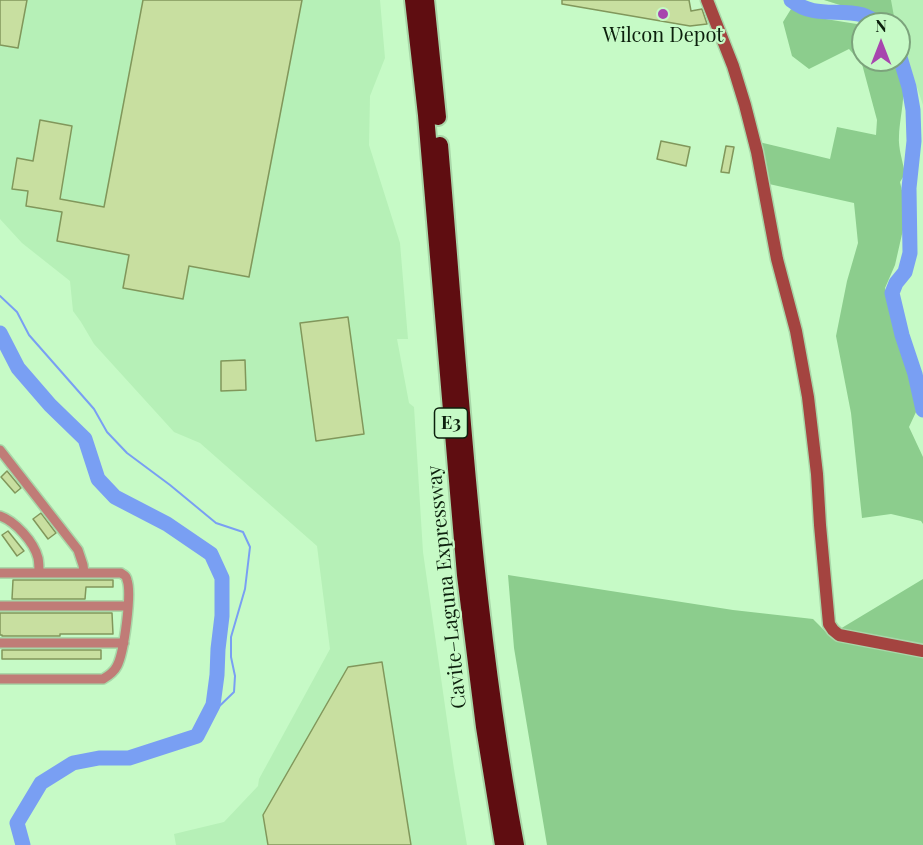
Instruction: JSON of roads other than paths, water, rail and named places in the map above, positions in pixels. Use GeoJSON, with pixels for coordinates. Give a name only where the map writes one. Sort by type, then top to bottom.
{"type":"FeatureCollection","features":[{"type":"Feature","properties":{"kind":"highway","name":"Cavite–Laguna Expressway"},"geometry":{"type":"LineString","coordinates":[[413,0],[427,127],[466,585],[484,728],[503,845]]}},
{"type":"Feature","properties":{"kind":"highway","name":"Cavite–Laguna Expressway"},"geometry":{"type":"LineString","coordinates":[[426,0],[483,625],[516,845]]}},
{"type":"Feature","properties":{"kind":"street"},"geometry":{"type":"LineString","coordinates":[[707,0],[733,66],[745,105],[757,152],[777,259],[796,331],[808,397],[817,474],[829,624],[832,630],[839,635],[923,651]]}},
{"type":"Feature","properties":{"kind":"street"},"geometry":{"type":"LineString","coordinates":[[2,457],[78,550],[84,573]]}},
{"type":"Feature","properties":{"kind":"street"},"geometry":{"type":"LineString","coordinates":[[0,516],[10,520],[35,550],[39,573]]}},
{"type":"Feature","properties":{"kind":"street"},"geometry":{"type":"LineString","coordinates":[[0,573],[121,573],[126,576],[128,582],[124,644],[119,663],[111,675],[103,679],[0,679]]}},
{"type":"Feature","properties":{"kind":"street"},"geometry":{"type":"LineString","coordinates":[[0,606],[128,606]]}},
{"type":"Feature","properties":{"kind":"street"},"geometry":{"type":"LineString","coordinates":[[0,643],[124,644]]}},
{"type":"Feature","properties":{"kind":"waterway"},"geometry":{"type":"LineString","coordinates":[[791,0],[800,6],[817,11],[851,13]]}},
{"type":"Feature","properties":{"kind":"waterway"},"geometry":{"type":"LineString","coordinates":[[904,72],[913,110],[914,141],[909,188],[910,253],[905,272],[896,283],[892,293],[923,410]]}},
{"type":"Feature","properties":{"kind":"waterway"},"geometry":{"type":"LineString","coordinates":[[0,296],[17,312],[29,335],[94,409],[107,432],[127,453],[216,523],[243,532],[250,547],[245,589],[231,637],[231,657],[235,676],[234,692],[205,720]]}},
{"type":"Feature","properties":{"kind":"waterway"},"geometry":{"type":"LineString","coordinates":[[0,333],[18,368],[50,405],[85,439],[98,479],[115,497],[167,524],[211,554],[222,578],[222,616],[213,705],[197,736],[129,758],[99,758],[73,763],[41,783],[17,823],[23,845]]}},
{"type":"Feature","properties":{"kind":"place","name":"Wilcon Depot"},"geometry":{"type":"Point","coordinates":[663,14]}}]}
